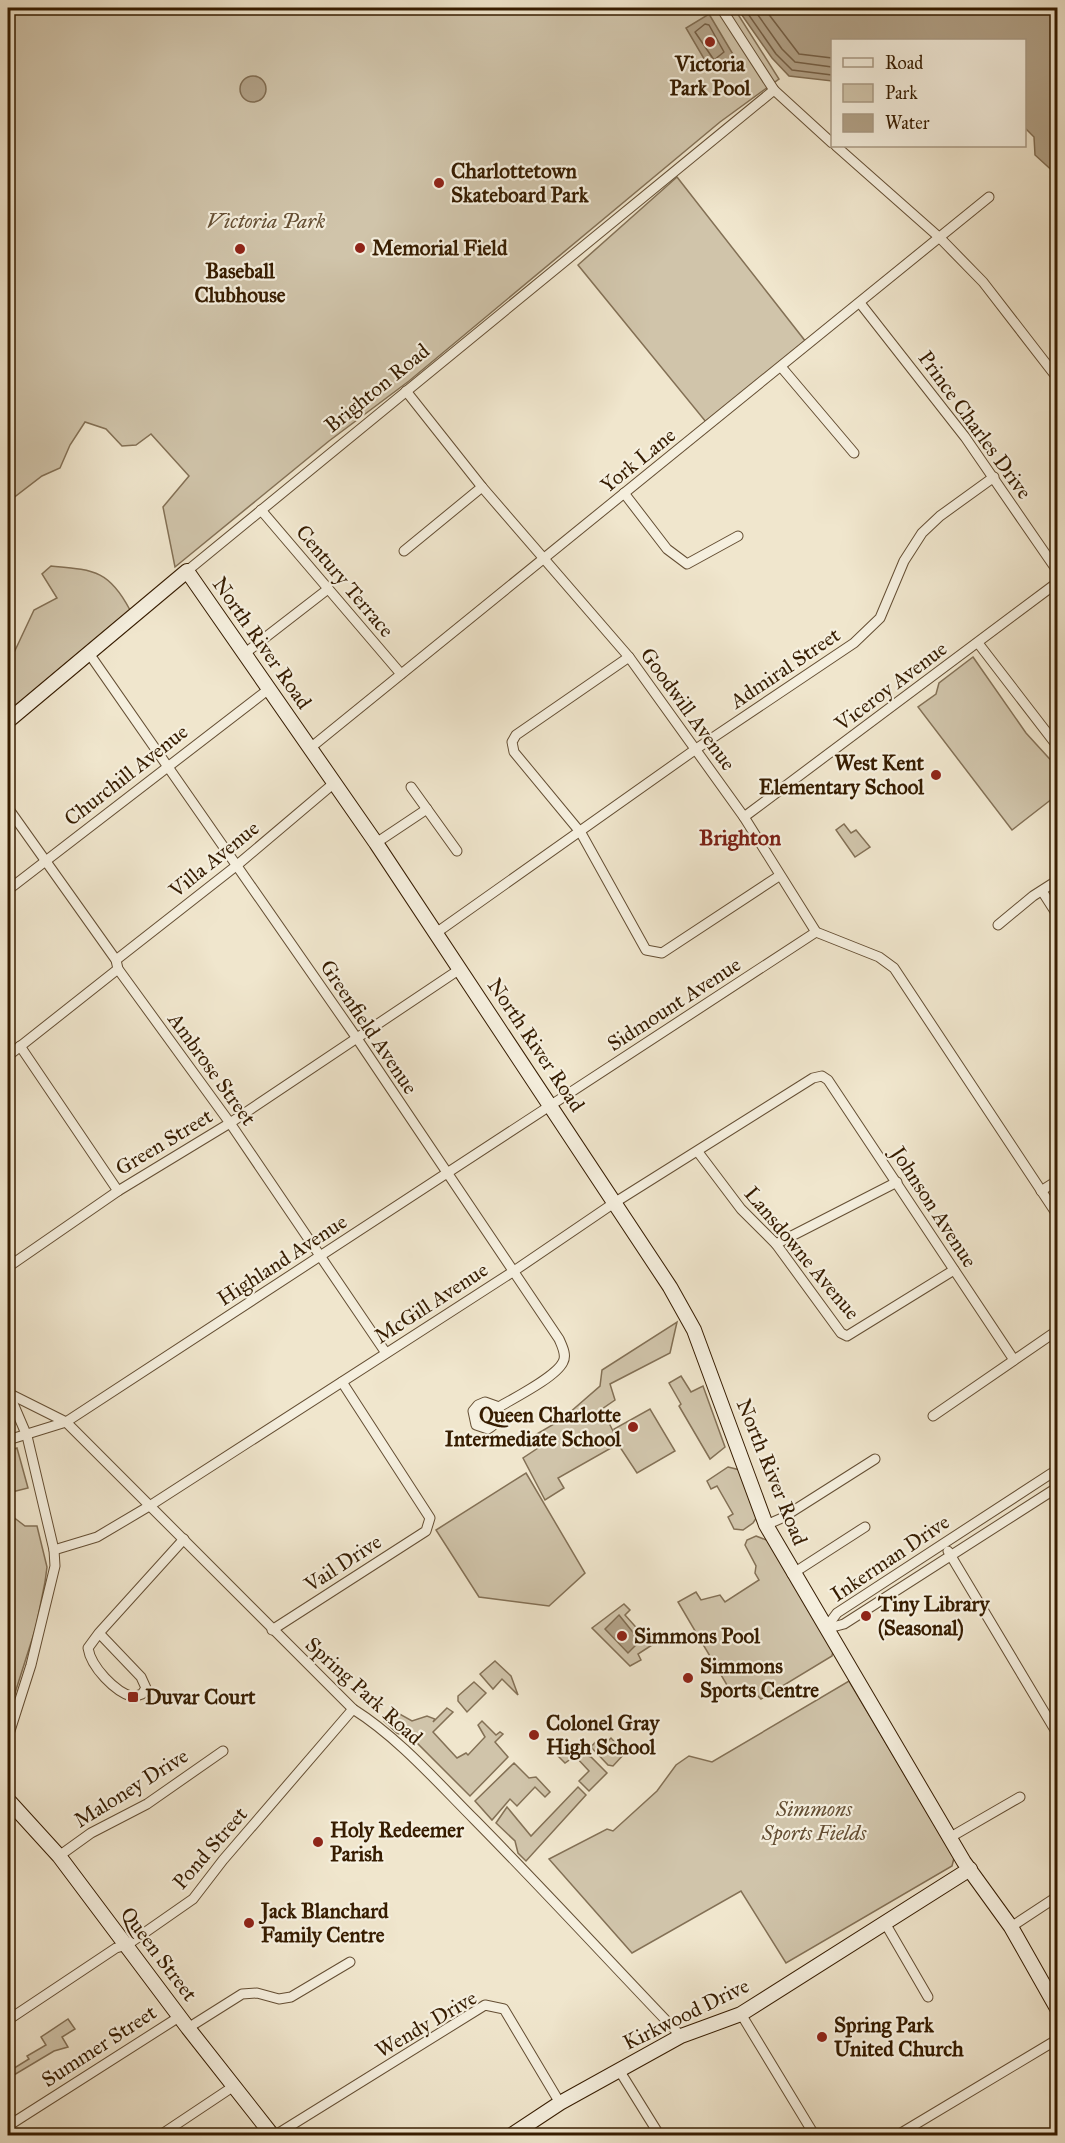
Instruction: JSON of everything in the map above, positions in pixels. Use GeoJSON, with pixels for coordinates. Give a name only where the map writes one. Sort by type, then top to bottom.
{"type":"FeatureCollection","features":[{"type":"Feature","properties":{"kind":"main road","name":"Brighton Road"},"geometry":{"type":"LineString","coordinates":[[8,721],[187,571]]}},
{"type":"Feature","properties":{"kind":"main road","name":"North River Road"},"geometry":{"type":"LineString","coordinates":[[187,571],[376,843],[670,1287],[694,1330],[766,1525],[792,1574],[950,1838],[1011,1927],[1058,2010]]}},
{"type":"Feature","properties":{"kind":"main road","name":"Queen Street"},"geometry":{"type":"LineString","coordinates":[[8,1800],[59,1856],[273,2136]]}},
{"type":"Feature","properties":{"kind":"main road","name":"Kirkwood Drive"},"geometry":{"type":"LineString","coordinates":[[510,2136],[560,2103],[681,2036],[741,2014],[970,1869]]}},
{"type":"Feature","properties":{"kind":"street"},"geometry":{"type":"LineString","coordinates":[[716,8],[771,92],[831,142]]}},
{"type":"Feature","properties":{"kind":"street"},"geometry":{"type":"LineString","coordinates":[[721,8],[771,92]]}},
{"type":"Feature","properties":{"kind":"street","name":"Brighton Road"},"geometry":{"type":"LineString","coordinates":[[187,571],[771,92]]}},
{"type":"Feature","properties":{"kind":"street"},"geometry":{"type":"LineString","coordinates":[[837,147],[940,238],[983,282],[1058,380]]}},
{"type":"Feature","properties":{"kind":"street","name":"York Lane"},"geometry":{"type":"LineString","coordinates":[[309,749],[782,368],[988,197]]}},
{"type":"Feature","properties":{"kind":"street","name":"Prince Charles Drive"},"geometry":{"type":"LineString","coordinates":[[860,303],[994,477],[1058,572]]}},
{"type":"Feature","properties":{"kind":"street"},"geometry":{"type":"LineString","coordinates":[[782,368],[854,453]]}},
{"type":"Feature","properties":{"kind":"street","name":"Goodwill Avenue"},"geometry":{"type":"LineString","coordinates":[[406,391],[482,487],[629,657],[744,817],[816,932]]}},
{"type":"Feature","properties":{"kind":"street","name":"Admiral Street"},"geometry":{"type":"LineString","coordinates":[[436,933],[581,833],[696,749],[854,643],[880,618],[904,561],[922,533],[940,516],[994,477]]}},
{"type":"Feature","properties":{"kind":"street"},"geometry":{"type":"LineString","coordinates":[[404,551],[482,487]]}},
{"type":"Feature","properties":{"kind":"street"},"geometry":{"type":"LineString","coordinates":[[624,493],[667,549],[687,564],[738,536]]}},
{"type":"Feature","properties":{"kind":"street","name":"Century Terrace"},"geometry":{"type":"LineString","coordinates":[[261,510],[401,674]]}},
{"type":"Feature","properties":{"kind":"street","name":"Viceroy Avenue"},"geometry":{"type":"LineString","coordinates":[[744,817],[1058,582]]}},
{"type":"Feature","properties":{"kind":"street"},"geometry":{"type":"LineString","coordinates":[[244,654],[328,589]]}},
{"type":"Feature","properties":{"kind":"street"},"geometry":{"type":"LineString","coordinates":[[978,643],[1058,747]]}},
{"type":"Feature","properties":{"kind":"street","name":"Greenfield Avenue"},"geometry":{"type":"LineString","coordinates":[[88,652],[356,1037],[559,1339],[564,1352],[564,1361],[556,1371],[500,1407]]}},
{"type":"Feature","properties":{"kind":"street"},"geometry":{"type":"LineString","coordinates":[[629,657],[516,735],[512,742],[514,752],[581,833],[646,950],[662,953],[780,876]]}},
{"type":"Feature","properties":{"kind":"street","name":"Churchill Avenue"},"geometry":{"type":"LineString","coordinates":[[8,890],[167,765],[269,690]]}},
{"type":"Feature","properties":{"kind":"street","name":"Villa Avenue"},"geometry":{"type":"LineString","coordinates":[[8,1056],[333,784]]}},
{"type":"Feature","properties":{"kind":"street"},"geometry":{"type":"LineString","coordinates":[[411,787],[457,851]]}},
{"type":"Feature","properties":{"kind":"street","name":"Ambrose Street"},"geometry":{"type":"LineString","coordinates":[[8,808],[230,1123],[386,1353]]}},
{"type":"Feature","properties":{"kind":"street"},"geometry":{"type":"LineString","coordinates":[[376,843],[427,809]]}},
{"type":"Feature","properties":{"kind":"street"},"geometry":{"type":"LineString","coordinates":[[999,925],[1058,880]]}},
{"type":"Feature","properties":{"kind":"street"},"geometry":{"type":"LineString","coordinates":[[1042,891],[1058,916]]}},
{"type":"Feature","properties":{"kind":"street"},"geometry":{"type":"LineString","coordinates":[[816,932],[879,957],[894,968],[1058,1216]]}},
{"type":"Feature","properties":{"kind":"street","name":"Sidmount Avenue"},"geometry":{"type":"LineString","coordinates":[[552,1106],[816,932]]}},
{"type":"Feature","properties":{"kind":"street","name":"Green Street"},"geometry":{"type":"LineString","coordinates":[[8,1267],[118,1191],[230,1123],[460,969]]}},
{"type":"Feature","properties":{"kind":"street"},"geometry":{"type":"LineString","coordinates":[[20,1046],[118,1191]]}},
{"type":"Feature","properties":{"kind":"street","name":"McGill Avenue"},"geometry":{"type":"LineString","coordinates":[[54,1550],[104,1534],[151,1505],[514,1271],[614,1203],[699,1152],[813,1078],[822,1076]]}},
{"type":"Feature","properties":{"kind":"street","name":"Johnson Avenue"},"geometry":{"type":"LineString","coordinates":[[822,1076],[828,1080],[897,1182],[1014,1360]]}},
{"type":"Feature","properties":{"kind":"street","name":"Highland Avenue"},"geometry":{"type":"LineString","coordinates":[[8,1440],[27,1436],[66,1422],[446,1172],[552,1106]]}},
{"type":"Feature","properties":{"kind":"street","name":"Lansdowne Avenue"},"geometry":{"type":"LineString","coordinates":[[699,1152],[729,1194],[776,1244],[841,1333],[847,1336],[954,1270]]}},
{"type":"Feature","properties":{"kind":"street"},"geometry":{"type":"LineString","coordinates":[[1041,1191],[1058,1180]]}},
{"type":"Feature","properties":{"kind":"street"},"geometry":{"type":"LineString","coordinates":[[776,1244],[897,1182]]}},
{"type":"Feature","properties":{"kind":"street"},"geometry":{"type":"LineString","coordinates":[[933,1416],[1058,1330]]}},
{"type":"Feature","properties":{"kind":"street","name":"Vail Drive"},"geometry":{"type":"LineString","coordinates":[[272,1630],[426,1531],[430,1523],[430,1518],[342,1382]]}},
{"type":"Feature","properties":{"kind":"street"},"geometry":{"type":"LineString","coordinates":[[8,1394],[27,1436],[54,1550],[55,1566],[31,1665],[8,1737]]}},
{"type":"Feature","properties":{"kind":"street","name":"Spring Park Road"},"geometry":{"type":"LineString","coordinates":[[8,1394],[66,1422],[151,1505],[272,1630],[354,1709],[378,1726],[449,1794],[528,1873],[681,2036]]}},
{"type":"Feature","properties":{"kind":"street"},"geometry":{"type":"LineString","coordinates":[[766,1525],[782,1518],[875,1459]]}},
{"type":"Feature","properties":{"kind":"street","name":"Inkerman Drive"},"geometry":{"type":"LineString","coordinates":[[825,1629],[837,1613],[1058,1470]]}},
{"type":"Feature","properties":{"kind":"street","name":"Inkerman Drive"},"geometry":{"type":"LineString","coordinates":[[825,1629],[844,1624],[1058,1487]]}},
{"type":"Feature","properties":{"kind":"street","name":"North River Road"},"geometry":{"type":"LineString","coordinates":[[792,1574],[865,1527]]}},
{"type":"Feature","properties":{"kind":"street"},"geometry":{"type":"LineString","coordinates":[[99,1633],[141,1677],[146,1688],[142,1694],[133,1697],[126,1695],[100,1671],[89,1655],[88,1648],[99,1633],[184,1539]]}},
{"type":"Feature","properties":{"kind":"street"},"geometry":{"type":"LineString","coordinates":[[944,1544],[1058,1735]]}},
{"type":"Feature","properties":{"kind":"street","name":"Pond Street"},"geometry":{"type":"LineString","coordinates":[[8,2020],[116,1948],[127,1945],[193,1899],[223,1860],[354,1709]]}},
{"type":"Feature","properties":{"kind":"street","name":"Maloney Drive"},"geometry":{"type":"LineString","coordinates":[[59,1856],[91,1833],[147,1804],[223,1751]]}},
{"type":"Feature","properties":{"kind":"street"},"geometry":{"type":"LineString","coordinates":[[950,1838],[1020,1797]]}},
{"type":"Feature","properties":{"kind":"street"},"geometry":{"type":"LineString","coordinates":[[1011,1927],[1058,1896]]}},
{"type":"Feature","properties":{"kind":"street"},"geometry":{"type":"LineString","coordinates":[[885,1923],[927,1997]]}},
{"type":"Feature","properties":{"kind":"street","name":"Summer Street"},"geometry":{"type":"LineString","coordinates":[[8,2126],[184,2022],[242,1994],[257,1993],[279,1999],[291,1997],[350,1962]]}},
{"type":"Feature","properties":{"kind":"street","name":"Wendy Drive"},"geometry":{"type":"LineString","coordinates":[[273,2136],[457,2025],[485,2005],[504,2009],[560,2103]]}},
{"type":"Feature","properties":{"kind":"street"},"geometry":{"type":"LineString","coordinates":[[741,2014],[815,2136]]}},
{"type":"Feature","properties":{"kind":"street"},"geometry":{"type":"LineString","coordinates":[[896,2136],[1058,2040]]}},
{"type":"Feature","properties":{"kind":"street"},"geometry":{"type":"LineString","coordinates":[[619,2070],[660,2136]]}},
{"type":"Feature","properties":{"kind":"street"},"geometry":{"type":"LineString","coordinates":[[159,2136],[234,2086]]}},
{"type":"Feature","properties":{"kind":"green space","name":"Victoria Park"},"geometry":{"type":"Polygon","coordinates":[[[8,8],[734,8],[779,79],[720,122],[409,381],[329,441],[175,567],[163,507],[189,476],[151,434],[136,445],[122,446],[106,429],[85,422],[70,445],[60,468],[42,476],[8,502],[8,8]]]}},
{"type":"Feature","properties":{"kind":"green space"},"geometry":{"type":"Polygon","coordinates":[[[677,177],[806,342],[706,422],[578,265],[677,177]]]}},
{"type":"Feature","properties":{"kind":"green space"},"geometry":{"type":"Polygon","coordinates":[[[51,566],[99,574],[115,587],[130,610],[8,712],[8,657],[11,659],[34,610],[57,598],[42,574],[51,566]]]}},
{"type":"Feature","properties":{"kind":"green space"},"geometry":{"type":"Polygon","coordinates":[[[973,657],[1026,733],[1057,767],[1057,795],[1012,830],[918,707],[936,694],[939,683],[973,657]]]}},
{"type":"Feature","properties":{"kind":"green space"},"geometry":{"type":"Polygon","coordinates":[[[844,824],[851,833],[856,830],[870,847],[855,857],[836,830],[844,824]]]}},
{"type":"Feature","properties":{"kind":"green space"},"geometry":{"type":"Polygon","coordinates":[[[677,1322],[670,1353],[610,1384],[615,1400],[602,1409],[617,1439],[614,1429],[650,1409],[675,1451],[637,1473],[618,1444],[558,1478],[564,1488],[545,1500],[523,1458],[541,1446],[535,1435],[561,1420],[600,1386],[602,1370],[677,1322]]]}},
{"type":"Feature","properties":{"kind":"green space"},"geometry":{"type":"Polygon","coordinates":[[[681,1376],[691,1392],[703,1386],[725,1447],[710,1459],[679,1406],[681,1404],[669,1383],[681,1376]]]}},
{"type":"Feature","properties":{"kind":"green space"},"geometry":{"type":"Polygon","coordinates":[[[17,1448],[28,1488],[8,1493],[8,1451],[17,1448]]]}},
{"type":"Feature","properties":{"kind":"green space"},"geometry":{"type":"Polygon","coordinates":[[[728,1467],[740,1470],[757,1517],[743,1530],[734,1529],[728,1517],[733,1514],[717,1486],[711,1489],[707,1481],[728,1467]]]}},
{"type":"Feature","properties":{"kind":"green space"},"geometry":{"type":"Polygon","coordinates":[[[526,1473],[585,1573],[549,1606],[479,1597],[436,1530],[526,1473]]]}},
{"type":"Feature","properties":{"kind":"green space"},"geometry":{"type":"Polygon","coordinates":[[[8,1513],[25,1526],[37,1526],[47,1567],[36,1627],[8,1715],[8,1513]]]}},
{"type":"Feature","properties":{"kind":"green space"},"geometry":{"type":"Polygon","coordinates":[[[756,1536],[769,1541],[833,1651],[832,1656],[761,1699],[748,1689],[734,1697],[678,1602],[696,1592],[701,1600],[720,1595],[725,1602],[759,1580],[755,1573],[756,1566],[745,1545],[747,1540],[756,1536]]]}},
{"type":"Feature","properties":{"kind":"green space","name":"Simmons Pool"},"geometry":{"type":"Polygon","coordinates":[[[624,1604],[630,1610],[625,1615],[652,1645],[638,1654],[641,1660],[630,1666],[592,1628],[624,1604]]]}},
{"type":"Feature","properties":{"kind":"green space"},"geometry":{"type":"Polygon","coordinates":[[[495,1661],[511,1676],[518,1695],[502,1679],[493,1689],[480,1674],[495,1661]]]}},
{"type":"Feature","properties":{"kind":"green space","name":"Simmons Sports Fields"},"geometry":{"type":"Polygon","coordinates":[[[849,1681],[954,1858],[952,1866],[786,1963],[741,1891],[632,1953],[549,1859],[607,1829],[613,1831],[657,1791],[676,1765],[689,1756],[712,1762],[849,1681]]]}},
{"type":"Feature","properties":{"kind":"green space"},"geometry":{"type":"Polygon","coordinates":[[[474,1682],[486,1693],[467,1712],[458,1701],[458,1696],[474,1682]]]}},
{"type":"Feature","properties":{"kind":"green space"},"geometry":{"type":"Polygon","coordinates":[[[447,1708],[453,1712],[433,1732],[457,1758],[466,1753],[468,1755],[485,1737],[478,1725],[482,1721],[496,1735],[500,1732],[503,1734],[495,1742],[508,1757],[470,1796],[414,1740],[397,1733],[384,1721],[398,1713],[412,1721],[427,1716],[435,1719],[433,1722],[447,1708]]]}},
{"type":"Feature","properties":{"kind":"green space"},"geometry":{"type":"Polygon","coordinates":[[[599,1738],[605,1744],[611,1738],[625,1753],[613,1766],[608,1765],[591,1747],[599,1738]]]}},
{"type":"Feature","properties":{"kind":"green space"},"geometry":{"type":"Polygon","coordinates":[[[564,1748],[591,1757],[607,1773],[589,1791],[579,1781],[589,1771],[575,1756],[565,1763],[557,1755],[564,1748]]]}},
{"type":"Feature","properties":{"kind":"green space"},"geometry":{"type":"Polygon","coordinates":[[[514,1763],[529,1778],[536,1777],[550,1792],[545,1797],[535,1787],[517,1806],[510,1799],[492,1820],[475,1801],[514,1763]]]}},
{"type":"Feature","properties":{"kind":"green space"},"geometry":{"type":"Polygon","coordinates":[[[578,1787],[586,1795],[526,1861],[518,1853],[515,1841],[496,1823],[507,1807],[531,1836],[578,1787]]]}},
{"type":"Feature","properties":{"kind":"green space"},"geometry":{"type":"Polygon","coordinates":[[[68,2019],[75,2029],[62,2037],[68,2047],[54,2051],[14,2075],[11,2070],[29,2059],[27,2056],[46,2045],[41,2037],[68,2019]]]}},
{"type":"Feature","properties":{"kind":"water"},"geometry":{"type":"Polygon","coordinates":[[[737,8],[1057,8],[1057,175],[1035,155],[1034,137],[1026,129],[1026,39],[831,39],[831,81],[789,76],[772,58],[737,8]]]}},
{"type":"Feature","properties":{"kind":"water","name":"Victoria Park Pool"},"geometry":{"type":"Polygon","coordinates":[[[709,14],[734,56],[710,69],[686,28],[709,14]]]}},
{"type":"Feature","properties":{"kind":"water"},"geometry":{"type":"Polygon","coordinates":[[[253,76],[262,80],[266,89],[262,98],[253,102],[244,98],[240,89],[244,80],[253,76]]]}},
{"type":"Feature","properties":{"kind":"water"},"geometry":{"type":"Polygon","coordinates":[[[619,1615],[640,1641],[628,1653],[605,1629],[619,1615]]]}},
{"type":"Feature","properties":{"kind":"place","name":"Victoria Park Pool"},"geometry":{"type":"Point","coordinates":[710,42]}},
{"type":"Feature","properties":{"kind":"place","name":"Charlottetown Skateboard Park"},"geometry":{"type":"Point","coordinates":[439,183]}},
{"type":"Feature","properties":{"kind":"place","name":"Memorial Field"},"geometry":{"type":"Point","coordinates":[360,248]}},
{"type":"Feature","properties":{"kind":"place","name":"Baseball Clubhouse"},"geometry":{"type":"Point","coordinates":[240,249]}},
{"type":"Feature","properties":{"kind":"place","name":"West Kent Elementary School"},"geometry":{"type":"Point","coordinates":[936,775]}},
{"type":"Feature","properties":{"kind":"place","name":"Queen Charlotte Intermediate School"},"geometry":{"type":"Point","coordinates":[633,1427]}},
{"type":"Feature","properties":{"kind":"place","name":"Tiny Library (Seasonal)"},"geometry":{"type":"Point","coordinates":[866,1616]}},
{"type":"Feature","properties":{"kind":"place","name":"Simmons Pool"},"geometry":{"type":"Point","coordinates":[622,1636]}},
{"type":"Feature","properties":{"kind":"place","name":"Simmons Sports Centre"},"geometry":{"type":"Point","coordinates":[688,1678]}},
{"type":"Feature","properties":{"kind":"place","name":"Duvar Court"},"geometry":{"type":"Point","coordinates":[133,1697]}},
{"type":"Feature","properties":{"kind":"place","name":"Colonel Gray High School"},"geometry":{"type":"Point","coordinates":[534,1735]}},
{"type":"Feature","properties":{"kind":"place","name":"Holy Redeemer Parish"},"geometry":{"type":"Point","coordinates":[318,1842]}},
{"type":"Feature","properties":{"kind":"place","name":"Jack Blanchard Family Centre"},"geometry":{"type":"Point","coordinates":[249,1923]}},
{"type":"Feature","properties":{"kind":"place","name":"Spring Park United Church"},"geometry":{"type":"Point","coordinates":[822,2037]}},
{"type":"Feature","properties":{"kind":"district","name":"Brighton"},"geometry":{"type":"Point","coordinates":[740,837]}}]}
